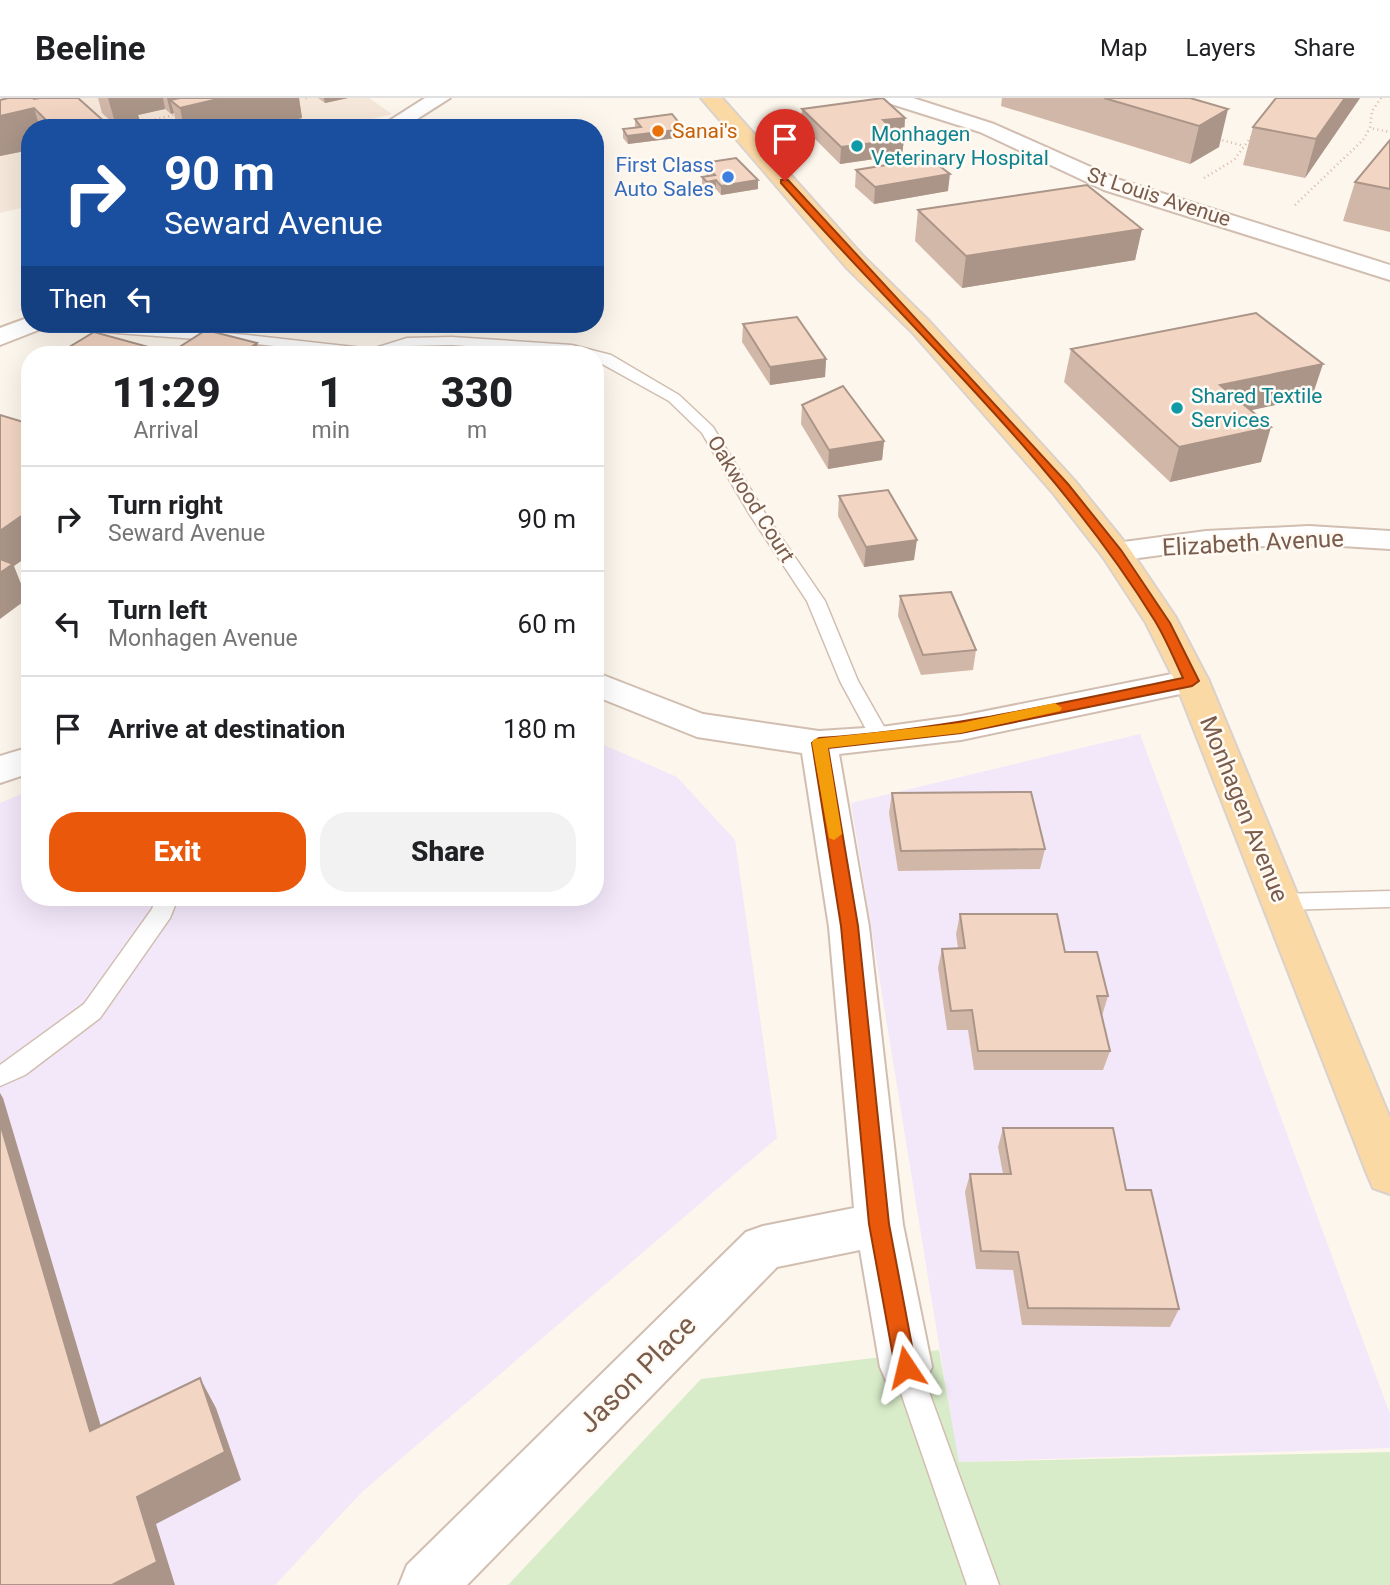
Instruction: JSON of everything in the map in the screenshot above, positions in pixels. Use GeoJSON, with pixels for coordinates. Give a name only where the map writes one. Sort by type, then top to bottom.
{"type":"FeatureCollection","features":[{"type":"Feature","properties":{"kind":"main road","name":"Monhagen Avenue"},"geometry":{"type":"LineString","coordinates":[[716,99],[855,262],[920,327],[1064,486],[1116,552],[1163,623],[1192,681],[1390,1174]]}},
{"type":"Feature","properties":{"kind":"street"},"geometry":{"type":"LineString","coordinates":[[404,119],[440,98]]}},
{"type":"Feature","properties":{"kind":"street","name":"St Louis Avenue"},"geometry":{"type":"LineString","coordinates":[[892,98],[987,128],[1112,185],[1258,229],[1390,273]]}},
{"type":"Feature","properties":{"kind":"street"},"geometry":{"type":"LineString","coordinates":[[0,337],[21,328]]}},
{"type":"Feature","properties":{"kind":"street","name":"Elizabeth Avenue"},"geometry":{"type":"LineString","coordinates":[[1116,552],[1206,540],[1308,535],[1390,540]]}},
{"type":"Feature","properties":{"kind":"street"},"geometry":{"type":"LineString","coordinates":[[604,687],[697,725],[819,743],[881,739],[961,728],[1192,681]]}},
{"type":"Feature","properties":{"kind":"street"},"geometry":{"type":"LineString","coordinates":[[819,743],[849,926],[879,1224],[906,1367]]}},
{"type":"Feature","properties":{"kind":"street"},"geometry":{"type":"LineString","coordinates":[[0,770],[21,762]]}},
{"type":"Feature","properties":{"kind":"street","name":"Jason Place"},"geometry":{"type":"LineString","coordinates":[[427,1585],[762,1248],[879,1224]]}},
{"type":"Feature","properties":{"kind":"lane"},"geometry":{"type":"LineString","coordinates":[[170,333],[307,346]]}},
{"type":"Feature","properties":{"kind":"lane","name":"Oakwood Court"},"geometry":{"type":"LineString","coordinates":[[396,346],[407,342],[452,341],[498,346]]}},
{"type":"Feature","properties":{"kind":"lane","name":"Oakwood Court"},"geometry":{"type":"LineString","coordinates":[[604,357],[674,398],[708,430],[758,515],[816,601],[849,681],[881,739]]}},
{"type":"Feature","properties":{"kind":"lane"},"geometry":{"type":"LineString","coordinates":[[1281,902],[1390,899]]}},
{"type":"Feature","properties":{"kind":"lane"},"geometry":{"type":"LineString","coordinates":[[0,1076],[16,1068],[92,1011],[164,906]]}},
{"type":"Feature","properties":{"kind":"lane"},"geometry":{"type":"LineString","coordinates":[[906,1367],[983,1585]]}},
{"type":"Feature","properties":{"kind":"path"},"geometry":{"type":"LineString","coordinates":[[1287,213],[1363,140],[1370,128],[1372,111],[1381,98]]}},
{"type":"Feature","properties":{"kind":"path"},"geometry":{"type":"LineString","coordinates":[[157,119],[181,113]]}},
{"type":"Feature","properties":{"kind":"path"},"geometry":{"type":"LineString","coordinates":[[1200,180],[1234,160],[1261,125]]}},
{"type":"Feature","properties":{"kind":"path"},"geometry":{"type":"LineString","coordinates":[[1370,128],[1390,132]]}},
{"type":"Feature","properties":{"kind":"path"},"geometry":{"type":"LineString","coordinates":[[1207,136],[1244,146]]}},
{"type":"Feature","properties":{"kind":"shaded area"},"geometry":{"type":"Polygon","coordinates":[[[64,98],[369,98],[392,114],[372,119],[21,119],[21,208],[0,213],[0,112],[64,98]]]}},
{"type":"Feature","properties":{"kind":"shaded area"},"geometry":{"type":"Polygon","coordinates":[[[1140,734],[1390,1414],[1390,1448],[958,1462],[851,803],[1140,734]]]}},
{"type":"Feature","properties":{"kind":"shaded area"},"geometry":{"type":"Polygon","coordinates":[[[604,745],[677,777],[735,840],[777,1138],[363,1491],[275,1585],[0,1585],[0,803],[21,794],[21,906],[604,906],[604,745]]]}},
{"type":"Feature","properties":{"kind":"green space"},"geometry":{"type":"Polygon","coordinates":[[[939,1350],[959,1462],[1390,1452],[1390,1585],[508,1585],[701,1379],[939,1350]]]}},
{"type":"Feature","properties":{"kind":"building"},"geometry":{"type":"Polygon","coordinates":[[[78,98],[101,119],[45,119],[34,108],[0,116],[0,100],[78,98]]]}},
{"type":"Feature","properties":{"kind":"building"},"geometry":{"type":"Polygon","coordinates":[[[222,98],[180,108],[170,100],[222,98]]]}},
{"type":"Feature","properties":{"kind":"building"},"geometry":{"type":"Polygon","coordinates":[[[883,98],[905,118],[883,120],[904,139],[841,147],[802,109],[883,98]]]}},
{"type":"Feature","properties":{"kind":"building"},"geometry":{"type":"Polygon","coordinates":[[[1104,98],[1190,98],[1228,109],[1199,126],[1104,98]]]}},
{"type":"Feature","properties":{"kind":"building"},"geometry":{"type":"Polygon","coordinates":[[[1276,98],[1345,98],[1316,139],[1253,127],[1276,98]]]}},
{"type":"Feature","properties":{"kind":"building"},"geometry":{"type":"Polygon","coordinates":[[[672,114],[684,129],[627,136],[623,129],[641,127],[635,119],[672,114]]]}},
{"type":"Feature","properties":{"kind":"building"},"geometry":{"type":"Polygon","coordinates":[[[1390,140],[1390,189],[1355,182],[1390,140]]]}},
{"type":"Feature","properties":{"kind":"building"},"geometry":{"type":"Polygon","coordinates":[[[736,158],[758,180],[721,186],[716,180],[707,182],[702,177],[715,175],[704,163],[736,158]]]}},
{"type":"Feature","properties":{"kind":"building"},"geometry":{"type":"Polygon","coordinates":[[[929,158],[950,174],[875,187],[856,170],[929,158]]]}},
{"type":"Feature","properties":{"kind":"building"},"geometry":{"type":"Polygon","coordinates":[[[1087,185],[1142,229],[966,256],[918,210],[1087,185]]]}},
{"type":"Feature","properties":{"kind":"building"},"geometry":{"type":"Polygon","coordinates":[[[1256,313],[1323,364],[1220,385],[1271,427],[1179,447],[1071,349],[1256,313]]]}},
{"type":"Feature","properties":{"kind":"building"},"geometry":{"type":"Polygon","coordinates":[[[797,317],[826,359],[770,367],[743,324],[797,317]]]}},
{"type":"Feature","properties":{"kind":"building"},"geometry":{"type":"Polygon","coordinates":[[[92,333],[145,346],[71,346],[92,333]]]}},
{"type":"Feature","properties":{"kind":"building"},"geometry":{"type":"Polygon","coordinates":[[[201,333],[218,333],[257,343],[253,346],[181,346],[201,333]]]}},
{"type":"Feature","properties":{"kind":"building"},"geometry":{"type":"Polygon","coordinates":[[[843,386],[884,441],[829,450],[802,405],[843,386]]]}},
{"type":"Feature","properties":{"kind":"building"},"geometry":{"type":"Polygon","coordinates":[[[0,415],[21,421],[21,516],[0,531],[0,415]]]}},
{"type":"Feature","properties":{"kind":"building"},"geometry":{"type":"Polygon","coordinates":[[[888,490],[917,540],[866,547],[839,496],[888,490]]]}},
{"type":"Feature","properties":{"kind":"building"},"geometry":{"type":"Polygon","coordinates":[[[0,559],[13,564],[0,573],[0,559]]]}},
{"type":"Feature","properties":{"kind":"building"},"geometry":{"type":"Polygon","coordinates":[[[951,592],[976,650],[923,655],[900,596],[951,592]]]}},
{"type":"Feature","properties":{"kind":"building"},"geometry":{"type":"Polygon","coordinates":[[[1031,792],[1045,849],[901,851],[892,793],[1031,792]]]}},
{"type":"Feature","properties":{"kind":"building"},"geometry":{"type":"Polygon","coordinates":[[[960,914],[1057,914],[1065,952],[1097,952],[1108,996],[1097,996],[1110,1051],[978,1051],[972,1010],[951,1011],[942,949],[965,948],[960,914]]]}},
{"type":"Feature","properties":{"kind":"building"},"geometry":{"type":"Polygon","coordinates":[[[0,1123],[90,1431],[200,1378],[225,1452],[137,1497],[157,1562],[112,1585],[0,1585],[0,1123]]]}},
{"type":"Feature","properties":{"kind":"building"},"geometry":{"type":"Polygon","coordinates":[[[1003,1128],[1113,1128],[1126,1190],[1151,1190],[1179,1309],[1028,1308],[1018,1252],[981,1251],[970,1174],[1011,1174],[1003,1128]]]}},
{"type":"Feature","properties":{"kind":"slow traffic"},"geometry":{"type":"LineString","coordinates":[[834,834],[819,743],[881,739],[961,728],[1055,708]]}},
{"type":"Feature","properties":{"kind":"place","name":"Sanai's"},"geometry":{"type":"Point","coordinates":[658,131]}},
{"type":"Feature","properties":{"kind":"place","name":"Monhagen Veterinary Hospital"},"geometry":{"type":"Point","coordinates":[857,146]}},
{"type":"Feature","properties":{"kind":"place","name":"First Class Auto Sales"},"geometry":{"type":"Point","coordinates":[728,177]}},
{"type":"Feature","properties":{"kind":"place","name":"Shared Textile Services"},"geometry":{"type":"Point","coordinates":[1177,408]}},
{"type":"Feature","properties":{"kind":"route"},"geometry":{"type":"LineString","coordinates":[[785,181],[855,262],[920,327],[1064,486],[1116,552],[1163,623],[1192,681],[961,728],[881,739],[819,743],[849,926],[879,1224],[906,1367]]}}]}
